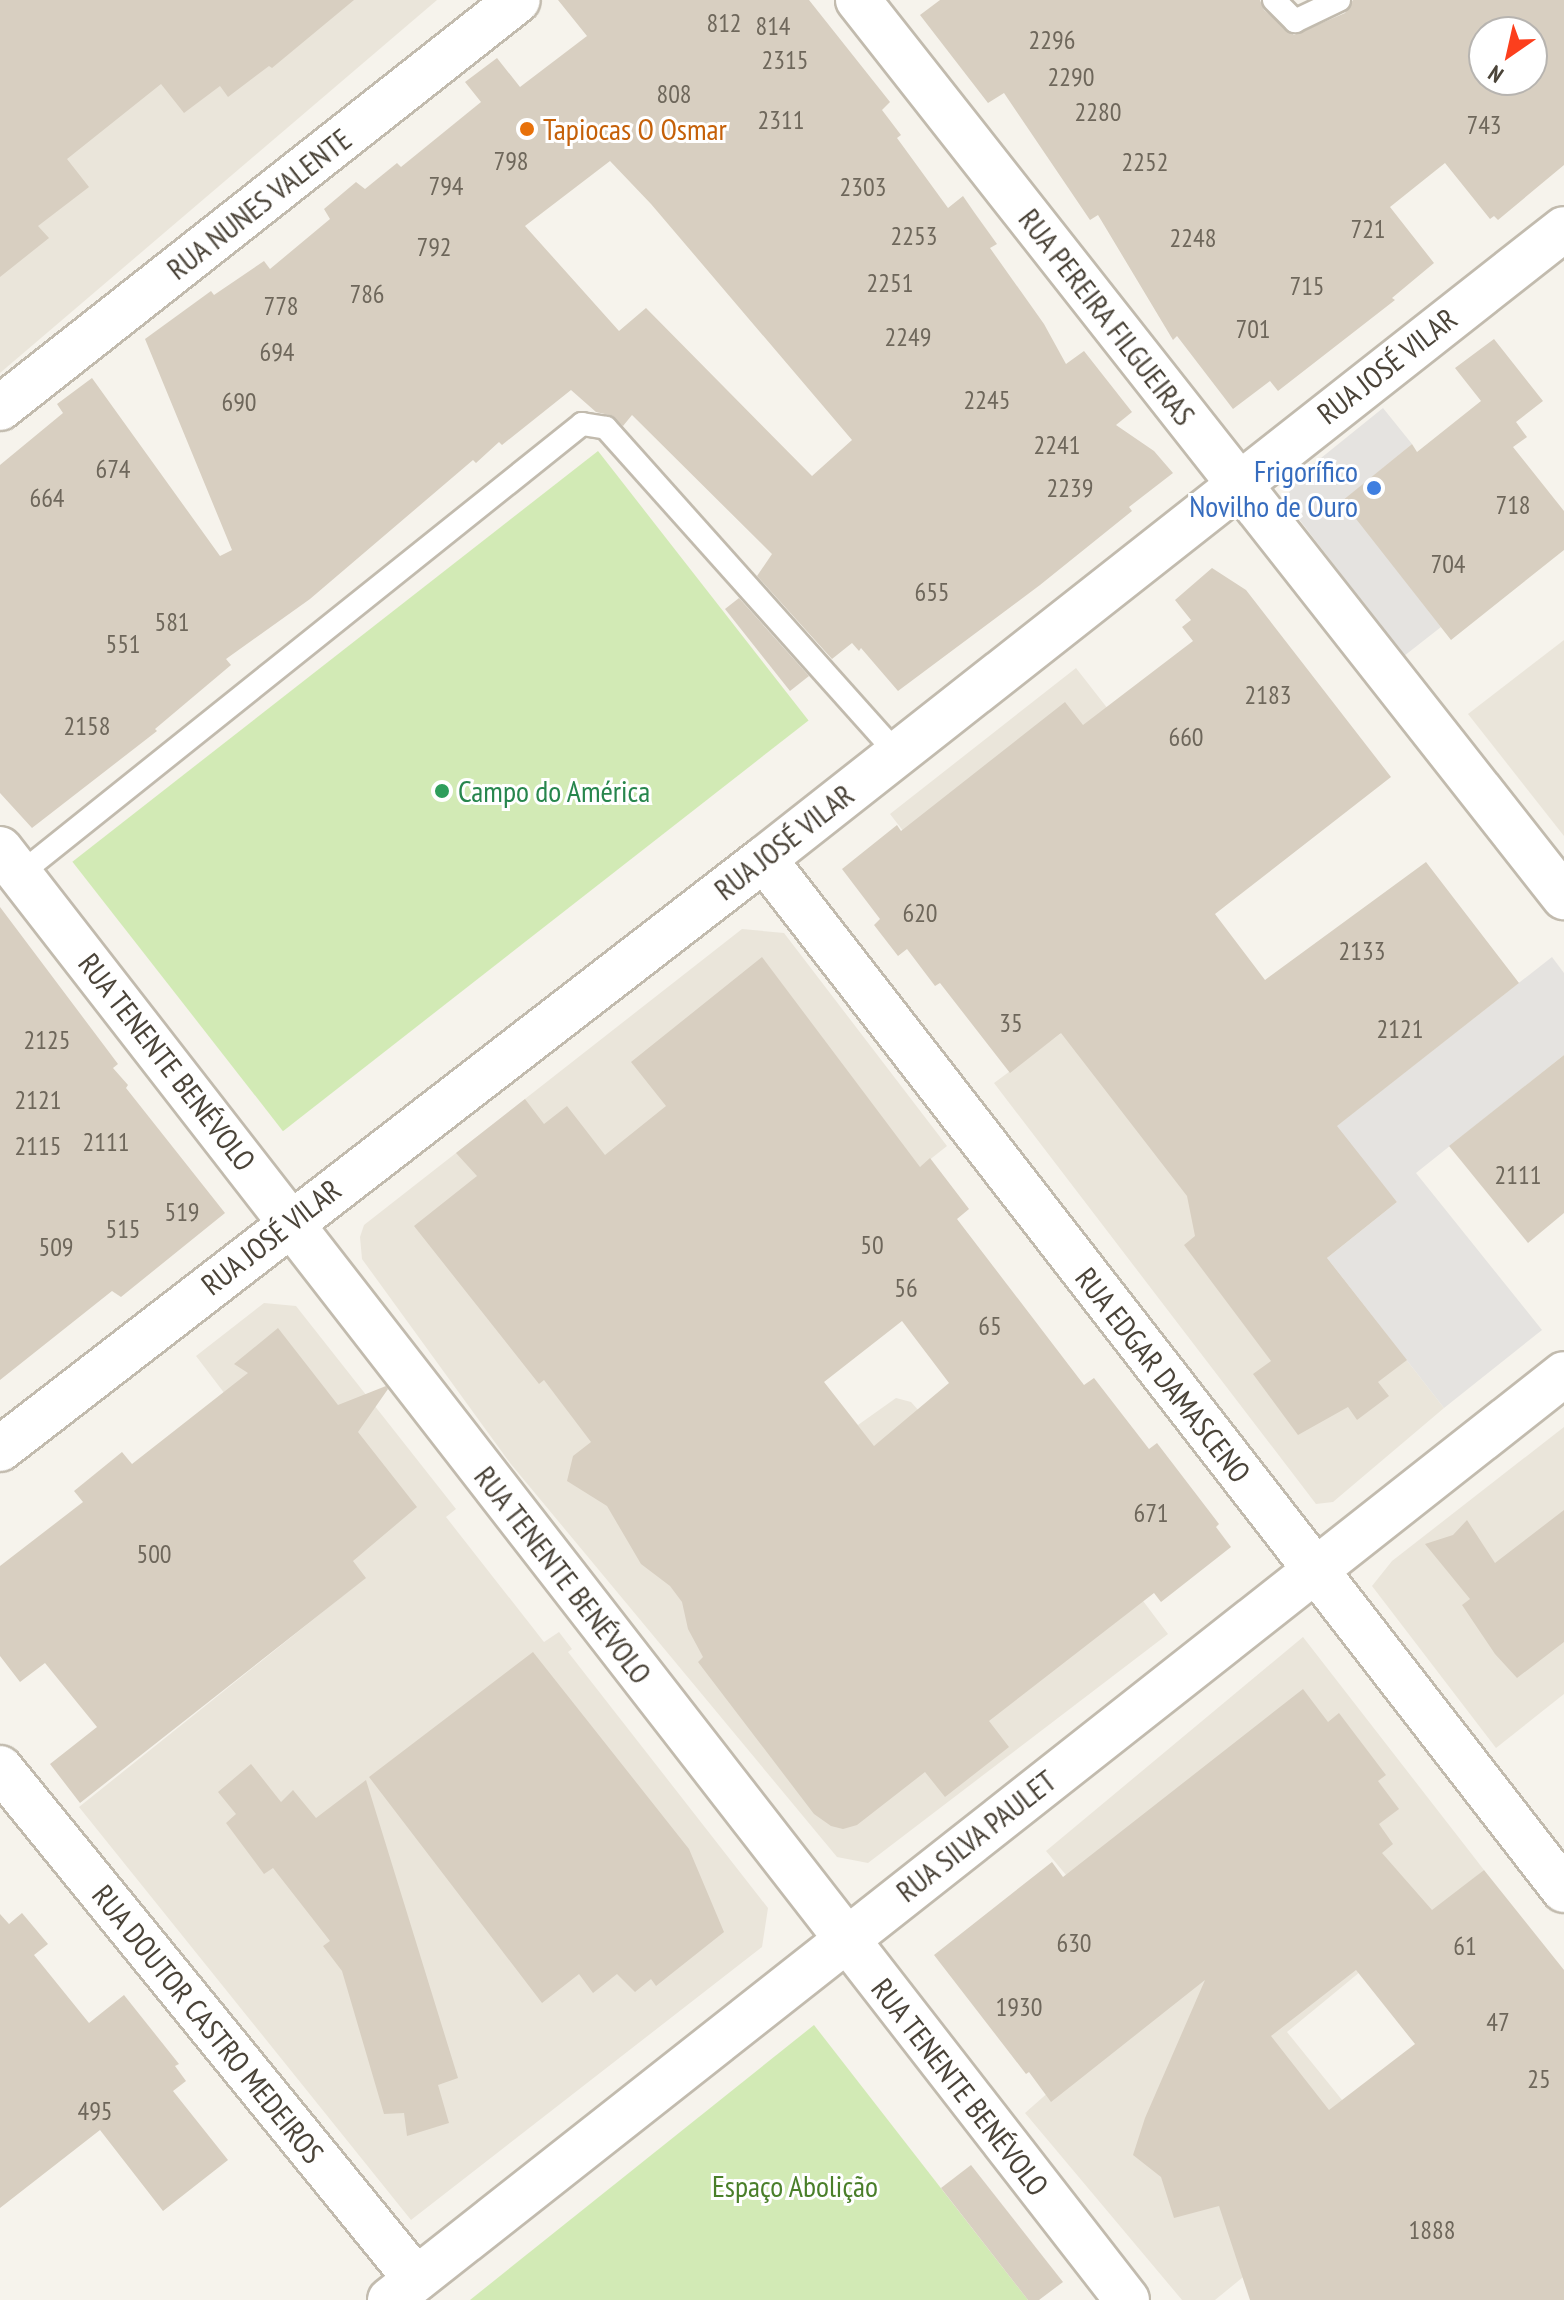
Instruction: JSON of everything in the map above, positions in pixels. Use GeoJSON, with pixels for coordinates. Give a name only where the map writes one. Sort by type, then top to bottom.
{"type":"FeatureCollection","features":[{"type":"Feature","properties":{"kind":"street","name":"RUA NUNES VALENTE"},"geometry":{"type":"LineString","coordinates":[[0,408],[518,0]]}},
{"type":"Feature","properties":{"kind":"street","name":"RUA PEREIRA FILGUEIRAS"},"geometry":{"type":"LineString","coordinates":[[858,0],[1564,897]]}},
{"type":"Feature","properties":{"kind":"street","name":"RUA JOSÉ VILAR"},"geometry":{"type":"LineString","coordinates":[[0,1449],[764,859],[1564,229]]}},
{"type":"Feature","properties":{"kind":"street","name":"RUA EDGAR DAMASCENO"},"geometry":{"type":"LineString","coordinates":[[764,859],[1314,1572],[1564,1890]]}},
{"type":"Feature","properties":{"kind":"street","name":"RUA TENENTE BENÉVOLO"},"geometry":{"type":"LineString","coordinates":[[10,862],[292,1221],[844,1940],[1127,2300]]}},
{"type":"Feature","properties":{"kind":"street","name":"RUA SILVA PAULET"},"geometry":{"type":"LineString","coordinates":[[403,2290],[1564,1374]]}},
{"type":"Feature","properties":{"kind":"street","name":"RUA DOUTOR CASTRO MEDEIROS"},"geometry":{"type":"LineString","coordinates":[[0,1768],[403,2290]]}},
{"type":"Feature","properties":{"kind":"lane"},"geometry":{"type":"LineString","coordinates":[[1274,0],[1295,21],[1339,0]]}},
{"type":"Feature","properties":{"kind":"lane"},"geometry":{"type":"LineString","coordinates":[[10,862],[582,424],[606,428],[897,753]]}},
{"type":"Feature","properties":{"kind":"shaded area"},"geometry":{"type":"Polygon","coordinates":[[[0,0],[437,0],[0,373],[0,0]]]}},
{"type":"Feature","properties":{"kind":"shaded area"},"geometry":{"type":"Polygon","coordinates":[[[1383,408],[1412,444],[1343,501],[1441,627],[1404,656],[1292,510],[1288,495],[1295,479],[1383,408]]]}},
{"type":"Feature","properties":{"kind":"shaded area"},"geometry":{"type":"Polygon","coordinates":[[[1564,640],[1564,836],[1468,714],[1564,640]]]}},
{"type":"Feature","properties":{"kind":"shaded area"},"geometry":{"type":"Polygon","coordinates":[[[1076,668],[1247,887],[1185,936],[1267,1181],[1444,1408],[1333,1502],[1316,1504],[994,1083],[1060,1034],[890,814],[1076,668]]]}},
{"type":"Feature","properties":{"kind":"shaded area"},"geometry":{"type":"Polygon","coordinates":[[[742,929],[784,933],[947,1146],[756,1297],[858,1425],[896,1398],[911,1402],[946,1441],[995,1405],[1168,1634],[868,1863],[837,1857],[510,1463],[362,1259],[360,1237],[364,1225],[742,929]]]}},
{"type":"Feature","properties":{"kind":"shaded area"},"geometry":{"type":"Polygon","coordinates":[[[1552,957],[1564,973],[1564,1055],[1416,1173],[1542,1330],[1444,1408],[1327,1258],[1397,1202],[1335,1127],[1552,957]]]}},
{"type":"Feature","properties":{"kind":"shaded area"},"geometry":{"type":"Polygon","coordinates":[[[264,1303],[296,1306],[456,1509],[446,1517],[544,1642],[559,1632],[572,1649],[568,1652],[768,1908],[762,1947],[411,2220],[79,1807],[365,1578],[196,1356],[264,1303]]]}},
{"type":"Feature","properties":{"kind":"shaded area"},"geometry":{"type":"Polygon","coordinates":[[[1564,1427],[1564,1694],[1496,1748],[1372,1586],[1392,1561],[1564,1427]]]}},
{"type":"Feature","properties":{"kind":"shaded area"},"geometry":{"type":"Polygon","coordinates":[[[1303,1637],[1484,1870],[1287,2032],[1389,2158],[1215,2300],[1182,2300],[1025,2113],[1163,1991],[1046,1851],[1303,1637]]]}},
{"type":"Feature","properties":{"kind":"green space","name":"Campo do América"},"geometry":{"type":"Polygon","coordinates":[[[598,451],[809,720],[283,1131],[72,862],[598,451]]]}},
{"type":"Feature","properties":{"kind":"green space","name":"Espaço Abolição"},"geometry":{"type":"Polygon","coordinates":[[[814,2025],[1028,2300],[470,2300],[814,2025]]]}},
{"type":"Feature","properties":{"kind":"building"},"geometry":{"type":"Polygon","coordinates":[[[0,0],[354,0],[272,68],[269,66],[228,97],[220,86],[184,113],[161,84],[67,159],[89,187],[38,226],[49,238],[0,277],[0,0]]]}},
{"type":"Feature","properties":{"kind":"building"},"geometry":{"type":"Polygon","coordinates":[[[558,0],[809,0],[890,102],[882,110],[901,135],[897,138],[948,208],[963,196],[997,244],[990,248],[1044,324],[1066,364],[1084,351],[1132,412],[1116,425],[1154,451],[1173,473],[1129,507],[1132,511],[1040,585],[898,691],[861,648],[859,651],[852,643],[832,659],[757,576],[772,554],[632,415],[623,426],[609,415],[596,412],[571,390],[502,445],[499,442],[476,463],[473,460],[310,599],[226,659],[231,665],[155,729],[157,731],[32,828],[0,793],[0,465],[63,413],[57,404],[92,378],[220,556],[232,550],[145,339],[211,291],[214,295],[264,261],[270,269],[330,219],[324,209],[356,182],[365,189],[397,163],[401,167],[481,102],[465,82],[497,58],[520,87],[587,36],[558,0]],[[610,161],[525,226],[619,331],[646,308],[812,476],[852,440],[651,204],[610,161]]]}},
{"type":"Feature","properties":{"kind":"building"},"geometry":{"type":"Polygon","coordinates":[[[940,0],[1260,0],[1264,10],[1294,35],[1345,13],[1353,0],[1564,0],[1564,165],[1498,220],[1494,216],[1490,219],[1445,163],[1390,207],[1434,263],[1392,298],[1395,300],[1278,391],[1270,381],[1233,409],[1177,336],[1173,340],[1098,215],[1090,220],[1004,93],[988,103],[920,15],[940,0]]]}},
{"type":"Feature","properties":{"kind":"building"},"geometry":{"type":"Polygon","coordinates":[[[1494,339],[1543,401],[1516,422],[1527,437],[1513,447],[1564,511],[1564,550],[1451,640],[1342,501],[1412,444],[1417,452],[1481,401],[1455,368],[1494,339]]]}},
{"type":"Feature","properties":{"kind":"building"},"geometry":{"type":"Polygon","coordinates":[[[1212,568],[1246,590],[1391,777],[1215,914],[1265,980],[1426,862],[1519,983],[1337,1126],[1397,1202],[1327,1258],[1407,1360],[1378,1382],[1389,1396],[1357,1420],[1348,1407],[1298,1435],[1253,1374],[1271,1361],[1184,1245],[1195,1236],[1187,1196],[1061,1033],[1010,1073],[940,983],[935,986],[907,949],[898,956],[874,925],[880,919],[842,869],[897,825],[901,831],[1065,702],[1083,725],[1193,641],[1182,627],[1191,620],[1175,600],[1212,568]]]}},
{"type":"Feature","properties":{"kind":"building"},"geometry":{"type":"Polygon","coordinates":[[[739,598],[809,676],[790,691],[725,609],[739,598]]]}},
{"type":"Feature","properties":{"kind":"building"},"geometry":{"type":"Polygon","coordinates":[[[0,907],[118,1064],[113,1068],[128,1085],[126,1088],[225,1213],[121,1297],[112,1291],[0,1380],[0,907]]]}},
{"type":"Feature","properties":{"kind":"building"},"geometry":{"type":"Polygon","coordinates":[[[762,957],[920,1167],[930,1158],[969,1209],[957,1219],[1084,1385],[1094,1378],[1149,1449],[1157,1443],[1219,1524],[1216,1527],[1231,1547],[1161,1602],[1154,1593],[989,1721],[1009,1747],[945,1797],[925,1772],[857,1825],[843,1829],[831,1826],[814,1814],[698,1662],[703,1657],[688,1629],[682,1602],[670,1586],[641,1564],[607,1506],[567,1481],[573,1456],[591,1442],[544,1380],[539,1384],[414,1226],[477,1176],[456,1153],[525,1099],[544,1124],[567,1106],[605,1155],[666,1106],[631,1062],[762,957]],[[902,1321],[824,1382],[874,1446],[949,1383],[902,1321]]]}},
{"type":"Feature","properties":{"kind":"building"},"geometry":{"type":"Polygon","coordinates":[[[1564,1055],[1564,1213],[1528,1243],[1449,1146],[1564,1055]]]}},
{"type":"Feature","properties":{"kind":"building"},"geometry":{"type":"Polygon","coordinates":[[[278,1328],[338,1405],[386,1386],[388,1389],[358,1432],[417,1507],[353,1561],[366,1578],[80,1803],[50,1764],[97,1727],[45,1663],[20,1682],[0,1656],[0,1566],[83,1502],[74,1491],[122,1452],[132,1464],[248,1373],[234,1364],[278,1328]]]}},
{"type":"Feature","properties":{"kind":"building"},"geometry":{"type":"Polygon","coordinates":[[[1564,1510],[1564,1642],[1517,1678],[1495,1654],[1462,1605],[1470,1599],[1425,1544],[1453,1535],[1467,1520],[1495,1563],[1564,1510]]]}},
{"type":"Feature","properties":{"kind":"building"},"geometry":{"type":"Polygon","coordinates":[[[533,1652],[689,1849],[724,1932],[656,1986],[651,1979],[635,1992],[617,1974],[593,1993],[579,1974],[542,2003],[369,1777],[533,1652]]]}},
{"type":"Feature","properties":{"kind":"building"},"geometry":{"type":"Polygon","coordinates":[[[1303,1689],[1328,1722],[1339,1713],[1386,1775],[1378,1781],[1399,1809],[1379,1824],[1393,1844],[1382,1853],[1432,1910],[1484,1870],[1564,1970],[1564,2300],[1250,2300],[1219,2206],[1174,2218],[1161,2177],[1133,2155],[1145,2118],[1205,1980],[1051,2102],[934,1955],[1052,1862],[1063,1877],[1303,1689]],[[1356,1970],[1271,2036],[1329,2110],[1415,2044],[1356,1970]]]}},
{"type":"Feature","properties":{"kind":"building"},"geometry":{"type":"Polygon","coordinates":[[[251,1764],[281,1802],[293,1790],[316,1818],[366,1780],[458,2078],[438,2085],[449,2123],[407,2136],[404,2113],[384,2114],[342,1971],[323,1946],[330,1941],[273,1868],[264,1874],[226,1823],[236,1814],[218,1792],[251,1764]]]}},
{"type":"Feature","properties":{"kind":"building"},"geometry":{"type":"Polygon","coordinates":[[[22,1913],[48,1944],[34,1955],[89,2023],[124,1995],[179,2064],[175,2066],[186,2081],[173,2091],[228,2160],[163,2211],[100,2130],[0,2208],[0,1914],[9,1924],[22,1913]]]}},
{"type":"Feature","properties":{"kind":"building"},"geometry":{"type":"Polygon","coordinates":[[[971,2165],[1063,2282],[1039,2300],[1028,2300],[941,2188],[971,2165]]]}},
{"type":"Feature","properties":{"kind":"place","name":"Tapiocas O Osmar"},"geometry":{"type":"Point","coordinates":[527,129]}},
{"type":"Feature","properties":{"kind":"place","name":"Frigorífico Novilho de Ouro"},"geometry":{"type":"Point","coordinates":[1374,488]}},
{"type":"Feature","properties":{"kind":"place","name":"Campo do América"},"geometry":{"type":"Point","coordinates":[442,791]}}]}
